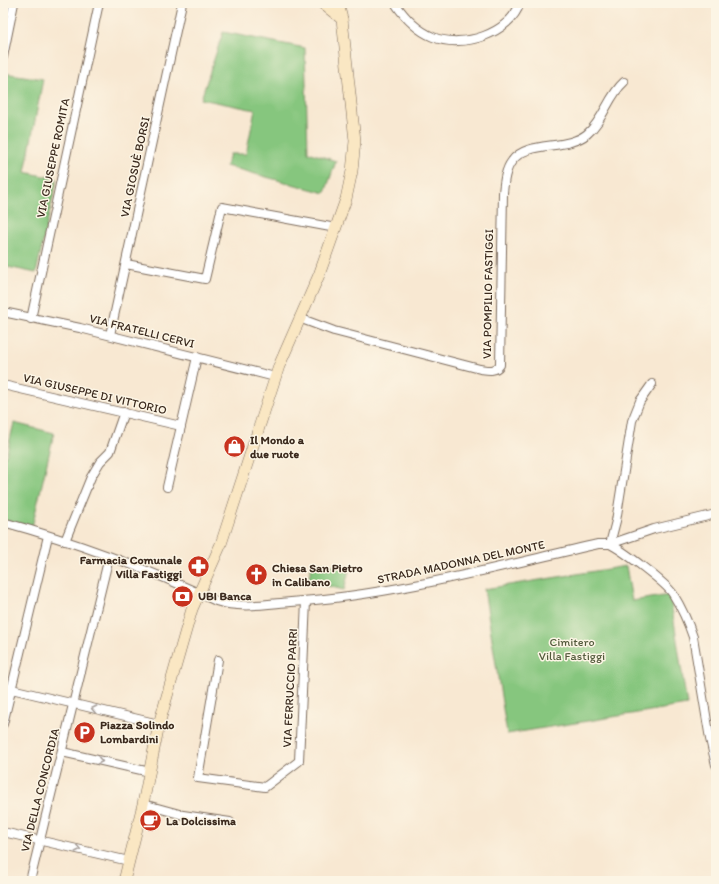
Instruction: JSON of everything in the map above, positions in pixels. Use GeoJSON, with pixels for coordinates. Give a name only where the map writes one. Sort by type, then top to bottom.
{"type":"FeatureCollection","features":[{"type":"Feature","properties":{"kind":"street"},"geometry":{"type":"LineString","coordinates":[[3,57],[14,3]]}},
{"type":"Feature","properties":{"kind":"street","name":"VIA GIUSEPPE ROMITA"},"geometry":{"type":"LineString","coordinates":[[31,319],[100,3]]}},
{"type":"Feature","properties":{"kind":"street","name":"VIA GIOSUÈ BORSI"},"geometry":{"type":"LineString","coordinates":[[110,335],[182,3]]}},
{"type":"Feature","properties":{"kind":"street"},"geometry":{"type":"LineString","coordinates":[[318,3],[323,3],[342,19]]}},
{"type":"Feature","properties":{"kind":"street"},"geometry":{"type":"LineString","coordinates":[[124,881],[143,804],[159,724],[192,609],[221,544],[275,377],[319,274],[346,199],[352,171],[355,141],[342,19],[338,3]]}},
{"type":"Feature","properties":{"kind":"street"},"geometry":{"type":"LineString","coordinates":[[394,3],[408,20],[422,32],[446,41],[458,41],[485,36],[500,28],[511,18],[520,3]]}},
{"type":"Feature","properties":{"kind":"street","name":"VIA POMPILIO FASTIGGI"},"geometry":{"type":"LineString","coordinates":[[299,318],[334,331],[480,369],[489,370],[498,368],[500,366],[503,193],[506,172],[511,161],[519,154],[529,150],[574,142],[588,134],[600,119],[617,88],[624,82]]}},
{"type":"Feature","properties":{"kind":"street"},"geometry":{"type":"LineString","coordinates":[[126,264],[205,279],[222,207],[336,228]]}},
{"type":"Feature","properties":{"kind":"street","name":"VIA FRATELLI CERVI"},"geometry":{"type":"LineString","coordinates":[[3,312],[110,335],[275,377]]}},
{"type":"Feature","properties":{"kind":"street"},"geometry":{"type":"LineString","coordinates":[[166,487],[197,357]]}},
{"type":"Feature","properties":{"kind":"street"},"geometry":{"type":"LineString","coordinates":[[652,384],[640,401],[632,421],[616,521],[610,544],[620,549],[672,593],[688,623],[693,637],[710,739],[716,765]]}},
{"type":"Feature","properties":{"kind":"street","name":"VIA GIUSEPPE DI VITTORIO"},"geometry":{"type":"LineString","coordinates":[[3,385],[181,426]]}},
{"type":"Feature","properties":{"kind":"street"},"geometry":{"type":"LineString","coordinates":[[65,541],[91,477],[100,462],[110,452],[124,412]]}},
{"type":"Feature","properties":{"kind":"street","name":"STRADA MADONNA DEL MONTE"},"geometry":{"type":"LineString","coordinates":[[3,522],[65,541],[109,557],[228,605],[244,606],[306,601],[396,590],[598,544],[610,544],[654,529],[716,514]]}},
{"type":"Feature","properties":{"kind":"street"},"geometry":{"type":"LineString","coordinates":[[3,724],[48,536]]}},
{"type":"Feature","properties":{"kind":"street","name":"VIA DELLA CONCORDIA"},"geometry":{"type":"LineString","coordinates":[[30,881],[109,557]]}},
{"type":"Feature","properties":{"kind":"street","name":"VIA FERRUCCIO PARRI"},"geometry":{"type":"LineString","coordinates":[[218,660],[198,778],[265,787],[299,761],[306,601]]}},
{"type":"Feature","properties":{"kind":"street"},"geometry":{"type":"LineString","coordinates":[[3,687],[159,724]]}},
{"type":"Feature","properties":{"kind":"street"},"geometry":{"type":"LineString","coordinates":[[62,752],[150,772]]}},
{"type":"Feature","properties":{"kind":"street"},"geometry":{"type":"LineString","coordinates":[[143,804],[183,815],[230,822]]}},
{"type":"Feature","properties":{"kind":"street"},"geometry":{"type":"LineString","coordinates":[[3,832],[129,861]]}},
{"type":"Feature","properties":{"kind":"green space"},"geometry":{"type":"Polygon","coordinates":[[[223,32],[305,48],[308,152],[336,161],[325,193],[226,166],[230,154],[246,154],[255,110],[201,99],[223,32]]]}},
{"type":"Feature","properties":{"kind":"green space"},"geometry":{"type":"Polygon","coordinates":[[[4,73],[43,79],[25,172],[57,179],[36,273],[3,266],[4,73]]]}},
{"type":"Feature","properties":{"kind":"green space"},"geometry":{"type":"Polygon","coordinates":[[[14,423],[54,433],[32,527],[3,520],[3,456],[6,456],[14,423]]]}},
{"type":"Feature","properties":{"kind":"green space"},"geometry":{"type":"Polygon","coordinates":[[[313,561],[349,570],[344,590],[308,581],[313,561]]]}},
{"type":"Feature","properties":{"kind":"green space","name":"Cimitero Villa Fastiggi"},"geometry":{"type":"Polygon","coordinates":[[[626,566],[632,601],[670,595],[687,705],[507,734],[484,589],[626,566]]]}},
{"type":"Feature","properties":{"kind":"place","name":"Il Mondo a due ruote"},"geometry":{"type":"Point","coordinates":[235,447]}},
{"type":"Feature","properties":{"kind":"place","name":"Farmacia Comunale Villa Fastiggi"},"geometry":{"type":"Point","coordinates":[198,567]}},
{"type":"Feature","properties":{"kind":"place","name":"Chiesa San Pietro in Calibano"},"geometry":{"type":"Point","coordinates":[256,575]}},
{"type":"Feature","properties":{"kind":"place","name":"UBI Banca"},"geometry":{"type":"Point","coordinates":[182,596]}},
{"type":"Feature","properties":{"kind":"place","name":"Piazza Solindo Lombardini"},"geometry":{"type":"Point","coordinates":[84,732]}},
{"type":"Feature","properties":{"kind":"place","name":"La Dolcissima"},"geometry":{"type":"Point","coordinates":[150,821]}}]}
